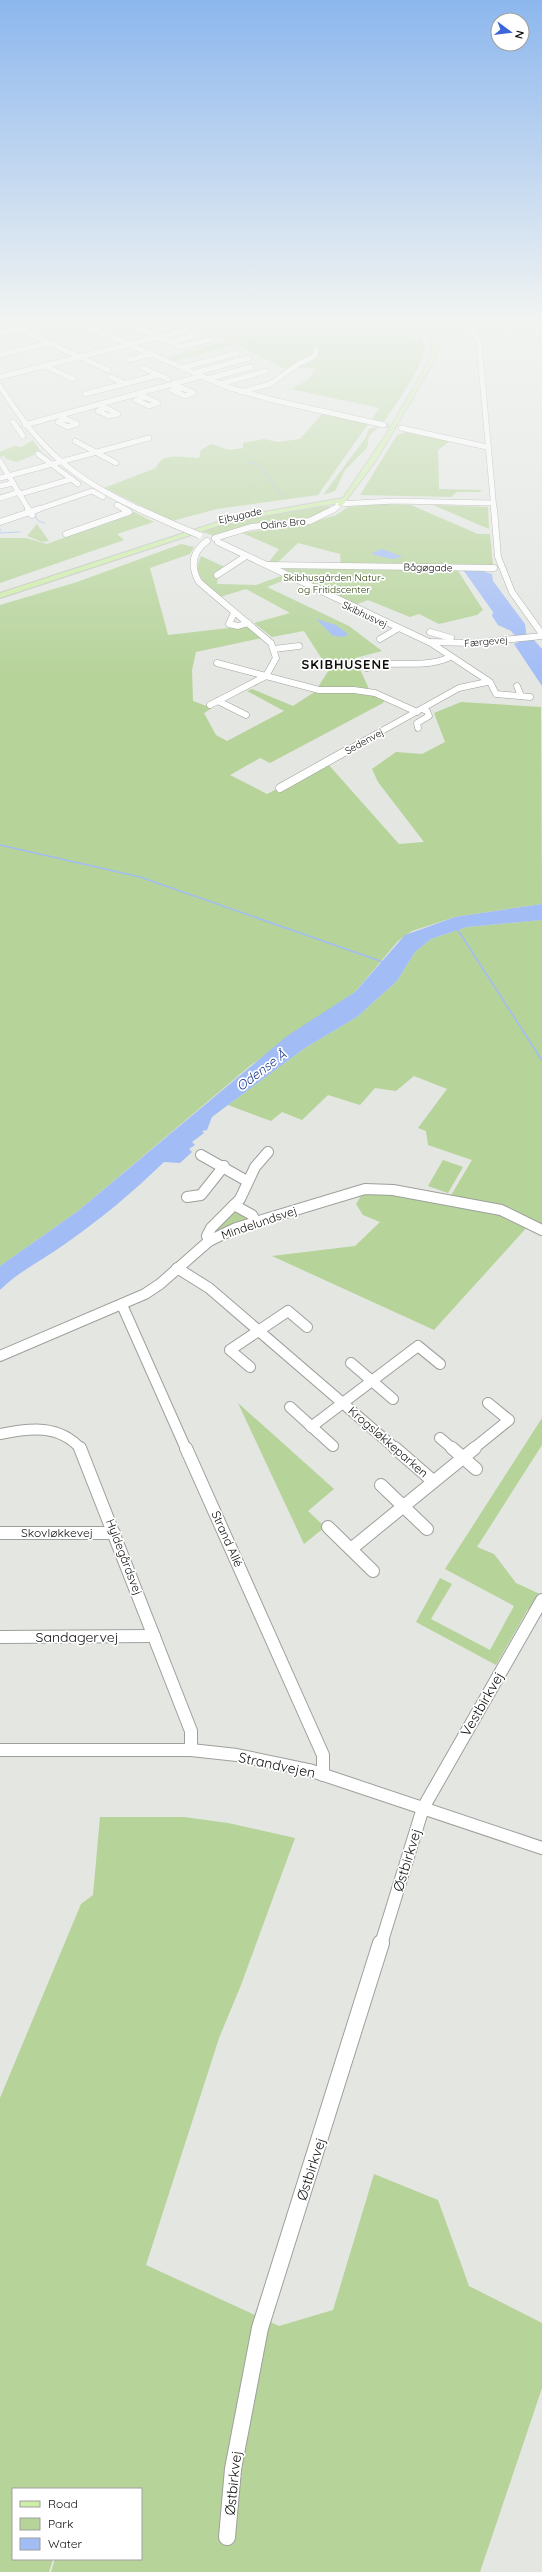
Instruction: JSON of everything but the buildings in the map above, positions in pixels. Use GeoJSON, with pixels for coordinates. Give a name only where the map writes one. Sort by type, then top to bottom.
{"type":"FeatureCollection","features":[{"type":"Feature","properties":{"kind":"main road"},"geometry":{"type":"LineString","coordinates":[[341,503],[353,480],[379,439]]}},
{"type":"Feature","properties":{"kind":"main road","name":"Odins Bro"},"geometry":{"type":"LineString","coordinates":[[341,503],[384,439]]}},
{"type":"Feature","properties":{"kind":"main road"},"geometry":{"type":"LineString","coordinates":[[326,501],[335,499],[353,480]]}},
{"type":"Feature","properties":{"kind":"main road","name":"Ejbygade"},"geometry":{"type":"LineString","coordinates":[[0,592],[201,524],[259,510],[326,501],[341,503]]}},
{"type":"Feature","properties":{"kind":"main road","name":"Ejbygade"},"geometry":{"type":"LineString","coordinates":[[0,596],[195,529],[232,519],[283,509],[341,503]]}},
{"type":"Feature","properties":{"kind":"street","name":"Skibhusvej"},"geometry":{"type":"LineString","coordinates":[[38,439],[61,462],[102,490],[175,525],[213,540],[397,629],[431,642],[448,658],[454,659],[494,687],[496,694],[530,697]]}},
{"type":"Feature","properties":{"kind":"street"},"geometry":{"type":"LineString","coordinates":[[0,478],[145,439]]}},
{"type":"Feature","properties":{"kind":"street"},"geometry":{"type":"LineString","coordinates":[[451,439],[487,447]]}},
{"type":"Feature","properties":{"kind":"street"},"geometry":{"type":"LineString","coordinates":[[486,439],[500,568],[512,592],[542,635]]}},
{"type":"Feature","properties":{"kind":"street"},"geometry":{"type":"LineString","coordinates":[[75,441],[116,463]]}},
{"type":"Feature","properties":{"kind":"street"},"geometry":{"type":"LineString","coordinates":[[38,454],[51,465],[90,492],[129,512],[66,534]]}},
{"type":"Feature","properties":{"kind":"street"},"geometry":{"type":"LineString","coordinates":[[0,461],[31,514]]}},
{"type":"Feature","properties":{"kind":"street"},"geometry":{"type":"LineString","coordinates":[[0,498],[72,479]]}},
{"type":"Feature","properties":{"kind":"street"},"geometry":{"type":"LineString","coordinates":[[0,486],[13,483]]}},
{"type":"Feature","properties":{"kind":"street"},"geometry":{"type":"LineString","coordinates":[[0,522],[31,514],[90,492]]}},
{"type":"Feature","properties":{"kind":"street","name":"Ejbygade"},"geometry":{"type":"LineString","coordinates":[[341,503],[394,501],[492,502]]}},
{"type":"Feature","properties":{"kind":"street","name":"Odins Bro"},"geometry":{"type":"LineString","coordinates":[[234,613],[203,588],[195,578],[193,560],[200,547],[225,534],[255,526],[313,520],[329,514],[341,503]]}},
{"type":"Feature","properties":{"kind":"street"},"geometry":{"type":"LineString","coordinates":[[217,575],[246,556]]}},
{"type":"Feature","properties":{"kind":"street","name":"Bågøgade"},"geometry":{"type":"LineString","coordinates":[[266,565],[494,568]]}},
{"type":"Feature","properties":{"kind":"street"},"geometry":{"type":"LineString","coordinates":[[210,705],[266,676],[276,663],[274,649],[271,643],[248,623],[234,613],[229,624],[238,626],[248,623]]}},
{"type":"Feature","properties":{"kind":"street","name":"Skibhusvej"},"geometry":{"type":"LineString","coordinates":[[380,639],[397,629]]}},
{"type":"Feature","properties":{"kind":"street"},"geometry":{"type":"LineString","coordinates":[[430,632],[448,636],[452,638],[453,643]]}},
{"type":"Feature","properties":{"kind":"street","name":"Færgevej"},"geometry":{"type":"LineString","coordinates":[[431,642],[453,643],[528,638],[542,635]]}},
{"type":"Feature","properties":{"kind":"street"},"geometry":{"type":"LineString","coordinates":[[274,649],[299,646]]}},
{"type":"Feature","properties":{"kind":"street"},"geometry":{"type":"LineString","coordinates":[[367,668],[374,664],[391,662],[402,665],[448,658]]}},
{"type":"Feature","properties":{"kind":"street"},"geometry":{"type":"LineString","coordinates":[[218,663],[325,691],[354,690],[375,693],[419,710],[427,711],[429,716],[417,723],[418,728]]}},
{"type":"Feature","properties":{"kind":"street"},"geometry":{"type":"LineString","coordinates":[[419,710],[459,688],[486,682]]}},
{"type":"Feature","properties":{"kind":"street"},"geometry":{"type":"LineString","coordinates":[[517,686],[521,696]]}},
{"type":"Feature","properties":{"kind":"street"},"geometry":{"type":"LineString","coordinates":[[218,701],[240,714]]}},
{"type":"Feature","properties":{"kind":"street","name":"Sedenvej"},"geometry":{"type":"LineString","coordinates":[[280,788],[419,710]]}},
{"type":"Feature","properties":{"kind":"street"},"geometry":{"type":"LineString","coordinates":[[208,1241],[208,1233],[211,1228],[234,1205],[243,1193],[247,1181],[255,1167],[268,1152]]}},
{"type":"Feature","properties":{"kind":"street"},"geometry":{"type":"LineString","coordinates":[[201,1155],[224,1166],[247,1181]]}},
{"type":"Feature","properties":{"kind":"street"},"geometry":{"type":"LineString","coordinates":[[187,1197],[201,1195],[224,1166]]}},
{"type":"Feature","properties":{"kind":"street","name":"Mindelundsvej"},"geometry":{"type":"LineString","coordinates":[[0,1356],[122,1305],[160,1284],[208,1241],[256,1222],[359,1190],[378,1189],[501,1210],[542,1230]]}},
{"type":"Feature","properties":{"kind":"street"},"geometry":{"type":"LineString","coordinates":[[234,1205],[252,1215],[256,1222]]}},
{"type":"Feature","properties":{"kind":"street","name":"Krogsløkkeparken"},"geometry":{"type":"LineString","coordinates":[[177,1268],[209,1288],[433,1481]]}},
{"type":"Feature","properties":{"kind":"street","name":"Strand Allé"},"geometry":{"type":"LineString","coordinates":[[122,1305],[323,1755],[323,1775]]}},
{"type":"Feature","properties":{"kind":"street"},"geometry":{"type":"LineString","coordinates":[[250,1368],[230,1350],[288,1311],[307,1327]]}},
{"type":"Feature","properties":{"kind":"street","name":"Krogsløkkeparken"},"geometry":{"type":"LineString","coordinates":[[311,1427],[418,1346],[440,1364]]}},
{"type":"Feature","properties":{"kind":"street"},"geometry":{"type":"LineString","coordinates":[[351,1363],[393,1399]]}},
{"type":"Feature","properties":{"kind":"street","name":"Krogsløkkeparken"},"geometry":{"type":"LineString","coordinates":[[351,1549],[509,1420],[488,1402]]}},
{"type":"Feature","properties":{"kind":"street"},"geometry":{"type":"LineString","coordinates":[[290,1407],[333,1446]]}},
{"type":"Feature","properties":{"kind":"street","name":"Hyldegårdsvej"},"geometry":{"type":"LineString","coordinates":[[0,1434],[41,1428],[64,1433],[76,1441],[83,1451],[192,1731],[191,1750]]}},
{"type":"Feature","properties":{"kind":"street"},"geometry":{"type":"LineString","coordinates":[[440,1438],[476,1469]]}},
{"type":"Feature","properties":{"kind":"street"},"geometry":{"type":"LineString","coordinates":[[381,1485],[427,1529]]}},
{"type":"Feature","properties":{"kind":"street"},"geometry":{"type":"LineString","coordinates":[[328,1527],[373,1571]]}},
{"type":"Feature","properties":{"kind":"street","name":"Skovløkkevej"},"geometry":{"type":"LineString","coordinates":[[0,1533],[114,1533]]}},
{"type":"Feature","properties":{"kind":"street","name":"Vestbirkvej"},"geometry":{"type":"LineString","coordinates":[[423,1808],[542,1600]]}},
{"type":"Feature","properties":{"kind":"street","name":"Sandagervej"},"geometry":{"type":"LineString","coordinates":[[0,1637],[154,1636]]}},
{"type":"Feature","properties":{"kind":"street","name":"Strandvejen"},"geometry":{"type":"LineString","coordinates":[[0,1750],[191,1750],[264,1760],[323,1775],[542,1848]]}},
{"type":"Feature","properties":{"kind":"street","name":"Østbirkvej"},"geometry":{"type":"LineString","coordinates":[[227,2536],[233,2470],[260,2328],[323,2133],[423,1808]]}},
{"type":"Feature","properties":{"kind":"green space"},"geometry":{"type":"Polygon","coordinates":[[[264,439],[278,442],[300,439],[357,439],[318,495],[217,509],[172,521],[104,488],[156,468],[163,459],[168,457],[199,458],[201,450],[211,444],[230,450],[243,448],[243,443],[264,439]]]}},
{"type":"Feature","properties":{"kind":"green space"},"geometry":{"type":"Polygon","coordinates":[[[364,439],[368,439],[367,448],[345,470],[335,491],[323,495],[364,439]]]}},
{"type":"Feature","properties":{"kind":"green space"},"geometry":{"type":"Polygon","coordinates":[[[395,439],[440,439],[450,441],[438,450],[439,489],[483,490],[479,492],[457,492],[451,497],[360,495],[395,439]]]}},
{"type":"Feature","properties":{"kind":"green space"},"geometry":{"type":"Polygon","coordinates":[[[33,440],[41,452],[17,462],[6,459],[3,454],[3,456],[0,457],[0,452],[14,446],[21,447],[33,440]]]}},
{"type":"Feature","properties":{"kind":"green space"},"geometry":{"type":"Polygon","coordinates":[[[382,504],[411,505],[478,534],[490,534],[493,565],[341,564],[340,554],[298,543],[276,564],[268,563],[279,549],[242,533],[308,524],[336,515],[348,507],[382,504]]]}},
{"type":"Feature","properties":{"kind":"green space"},"geometry":{"type":"Polygon","coordinates":[[[433,505],[488,507],[489,529],[433,505]]]}},
{"type":"Feature","properties":{"kind":"green space"},"geometry":{"type":"Polygon","coordinates":[[[329,506],[331,508],[308,519],[248,525],[215,536],[199,531],[231,522],[296,510],[329,506]]]}},
{"type":"Feature","properties":{"kind":"green space"},"geometry":{"type":"Polygon","coordinates":[[[134,512],[154,522],[117,534],[124,540],[0,583],[0,538],[26,538],[47,544],[134,512]]]}},
{"type":"Feature","properties":{"kind":"green space"},"geometry":{"type":"Polygon","coordinates":[[[37,524],[49,541],[42,542],[27,536],[37,524]]]}},
{"type":"Feature","properties":{"kind":"green space"},"geometry":{"type":"Polygon","coordinates":[[[181,544],[194,547],[190,554],[150,568],[168,635],[246,626],[262,638],[196,652],[192,670],[193,701],[212,708],[204,713],[216,735],[227,741],[284,711],[247,691],[252,689],[293,706],[316,691],[358,691],[385,699],[383,703],[270,763],[260,758],[230,775],[267,794],[327,763],[399,844],[424,842],[378,782],[372,769],[396,752],[422,754],[445,742],[434,713],[461,702],[541,707],[542,904],[455,917],[412,931],[398,941],[355,992],[251,1065],[78,1211],[0,1266],[0,605],[77,582],[181,544]]]}},
{"type":"Feature","properties":{"kind":"green space"},"geometry":{"type":"Polygon","coordinates":[[[201,556],[225,567],[218,577],[217,584],[256,585],[281,576],[287,579],[267,587],[349,626],[382,651],[355,658],[369,689],[318,687],[329,670],[304,631],[272,637],[254,623],[290,613],[246,589],[220,597],[206,584],[199,574],[198,563],[201,556]]]}},
{"type":"Feature","properties":{"kind":"green space","name":"Skibhusgården Natur- og Fritidscenter"},"geometry":{"type":"Polygon","coordinates":[[[287,568],[458,571],[483,610],[477,615],[439,624],[419,614],[410,617],[368,600],[352,606],[281,572],[287,568]]]}},
{"type":"Feature","properties":{"kind":"green space"},"geometry":{"type":"Polygon","coordinates":[[[542,920],[542,1226],[524,1215],[450,1197],[472,1160],[428,1145],[426,1131],[418,1128],[447,1089],[414,1076],[396,1091],[375,1088],[360,1105],[328,1095],[302,1120],[282,1112],[271,1121],[228,1105],[305,1048],[357,1017],[397,981],[415,952],[431,939],[467,927],[542,920]]]}},
{"type":"Feature","properties":{"kind":"green space"},"geometry":{"type":"Polygon","coordinates":[[[443,1160],[463,1167],[448,1193],[428,1186],[443,1160]]]}},
{"type":"Feature","properties":{"kind":"green space"},"geometry":{"type":"Polygon","coordinates":[[[361,1192],[383,1192],[503,1213],[528,1226],[434,1330],[272,1256],[355,1246],[380,1222],[363,1215],[356,1204],[361,1196],[361,1192]]]}},
{"type":"Feature","properties":{"kind":"green space"},"geometry":{"type":"Polygon","coordinates":[[[233,1209],[249,1217],[248,1220],[213,1236],[210,1233],[233,1209]]]}},
{"type":"Feature","properties":{"kind":"green space"},"geometry":{"type":"Polygon","coordinates":[[[238,1403],[334,1489],[308,1511],[325,1527],[304,1544],[238,1403]]]}},
{"type":"Feature","properties":{"kind":"green space"},"geometry":{"type":"Polygon","coordinates":[[[542,1418],[542,1445],[477,1547],[494,1554],[516,1583],[542,1595],[542,1616],[528,1609],[496,1665],[416,1622],[440,1578],[452,1584],[431,1619],[490,1650],[514,1606],[445,1569],[542,1418]]]}},
{"type":"Feature","properties":{"kind":"green space"},"geometry":{"type":"Polygon","coordinates":[[[100,1817],[184,1817],[228,1823],[295,1838],[241,1985],[219,2038],[146,2265],[279,2326],[333,2310],[374,2174],[438,2200],[469,2286],[542,2323],[542,2388],[480,2572],[51,2572],[55,2560],[142,2560],[142,2488],[12,2488],[12,2560],[53,2560],[49,2572],[0,2572],[0,2098],[81,1904],[93,1895],[100,1817]]]}},
{"type":"Feature","properties":{"kind":"water"},"geometry":{"type":"Polygon","coordinates":[[[382,549],[403,557],[392,559],[374,555],[372,553],[382,549]]]}},
{"type":"Feature","properties":{"kind":"water"},"geometry":{"type":"Polygon","coordinates":[[[464,571],[482,571],[492,574],[493,581],[525,624],[527,639],[534,640],[542,649],[542,686],[514,644],[520,641],[511,631],[498,625],[492,616],[493,612],[464,571]]]}},
{"type":"Feature","properties":{"kind":"water"},"geometry":{"type":"Polygon","coordinates":[[[316,619],[336,625],[348,634],[344,637],[333,636],[316,619]]]}},
{"type":"Feature","properties":{"kind":"water","name":"Odense Å"},"geometry":{"type":"Polygon","coordinates":[[[542,904],[542,920],[467,927],[431,939],[415,952],[397,981],[357,1017],[305,1048],[212,1117],[207,1130],[202,1131],[204,1133],[192,1142],[195,1145],[189,1149],[192,1152],[180,1163],[164,1162],[129,1195],[104,1215],[57,1250],[23,1271],[0,1290],[0,1266],[78,1211],[287,1036],[355,992],[405,935],[455,917],[542,904]]]}},
{"type":"Feature","properties":{"kind":"waterway"},"geometry":{"type":"LineString","coordinates":[[249,462],[255,463]]}},
{"type":"Feature","properties":{"kind":"waterway"},"geometry":{"type":"LineString","coordinates":[[258,464],[284,498]]}},
{"type":"Feature","properties":{"kind":"waterway"},"geometry":{"type":"LineString","coordinates":[[34,514],[38,521],[45,523]]}},
{"type":"Feature","properties":{"kind":"waterway"},"geometry":{"type":"LineString","coordinates":[[0,533],[20,532]]}},
{"type":"Feature","properties":{"kind":"waterway"},"geometry":{"type":"LineString","coordinates":[[0,845],[140,877],[383,962]]}},
{"type":"Feature","properties":{"kind":"waterway"},"geometry":{"type":"LineString","coordinates":[[456,927],[541,1059]]}},
{"type":"Feature","properties":{"kind":"district","name":"SKIBHUSENE"},"geometry":{"type":"Point","coordinates":[346,664]}}]}
